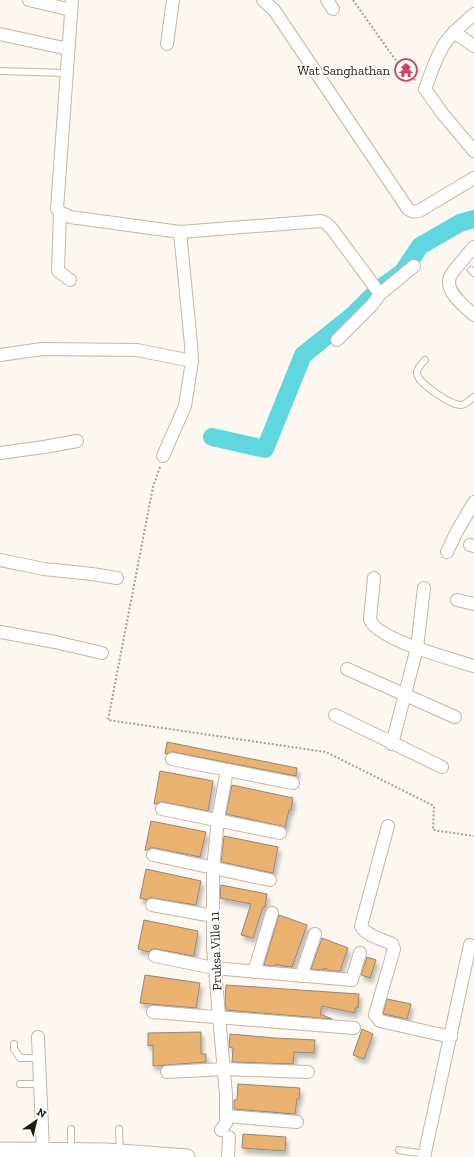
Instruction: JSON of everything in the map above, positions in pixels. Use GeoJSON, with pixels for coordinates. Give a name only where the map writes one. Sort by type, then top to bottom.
{"type":"FeatureCollection","features":[{"type":"Feature","properties":{"kind":"street"},"geometry":{"type":"LineString","coordinates":[[29,0],[71,5],[56,204],[56,208],[60,212],[70,217],[180,232],[321,221],[326,223],[332,229],[377,290]]}},
{"type":"Feature","properties":{"kind":"street"},"geometry":{"type":"LineString","coordinates":[[167,44],[173,0]]}},
{"type":"Feature","properties":{"kind":"street"},"geometry":{"type":"LineString","coordinates":[[263,0],[274,10],[411,212],[419,211],[474,178]]}},
{"type":"Feature","properties":{"kind":"street"},"geometry":{"type":"LineString","coordinates":[[474,14],[454,32],[445,43],[438,56],[425,89],[442,113],[474,150]]}},
{"type":"Feature","properties":{"kind":"street"},"geometry":{"type":"LineString","coordinates":[[454,32],[474,46]]}},
{"type":"Feature","properties":{"kind":"street"},"geometry":{"type":"LineString","coordinates":[[0,34],[68,49]]}},
{"type":"Feature","properties":{"kind":"street"},"geometry":{"type":"LineString","coordinates":[[60,212],[58,271],[70,280]]}},
{"type":"Feature","properties":{"kind":"street"},"geometry":{"type":"LineString","coordinates":[[163,456],[185,406],[192,360],[192,344],[180,232]]}},
{"type":"Feature","properties":{"kind":"street"},"geometry":{"type":"LineString","coordinates":[[474,247],[450,276],[448,282],[452,294],[474,315]]}},
{"type":"Feature","properties":{"kind":"street"},"geometry":{"type":"LineString","coordinates":[[337,340],[372,305],[377,290],[414,266]]}},
{"type":"Feature","properties":{"kind":"street"},"geometry":{"type":"LineString","coordinates":[[0,355],[42,349],[137,350],[192,360]]}},
{"type":"Feature","properties":{"kind":"street"},"geometry":{"type":"LineString","coordinates":[[0,453],[44,448],[77,441]]}},
{"type":"Feature","properties":{"kind":"street"},"geometry":{"type":"LineString","coordinates":[[448,552],[456,532],[474,502]]}},
{"type":"Feature","properties":{"kind":"street"},"geometry":{"type":"LineString","coordinates":[[0,560],[44,569],[117,578]]}},
{"type":"Feature","properties":{"kind":"street"},"geometry":{"type":"LineString","coordinates":[[374,578],[370,619],[371,623],[383,633],[417,648],[435,655],[474,666]]}},
{"type":"Feature","properties":{"kind":"street"},"geometry":{"type":"LineString","coordinates":[[392,744],[417,648],[424,588]]}},
{"type":"Feature","properties":{"kind":"street"},"geometry":{"type":"LineString","coordinates":[[457,600],[474,604]]}},
{"type":"Feature","properties":{"kind":"street"},"geometry":{"type":"LineString","coordinates":[[0,632],[102,653]]}},
{"type":"Feature","properties":{"kind":"street"},"geometry":{"type":"LineString","coordinates":[[347,669],[455,717]]}},
{"type":"Feature","properties":{"kind":"street"},"geometry":{"type":"LineString","coordinates":[[335,715],[442,767]]}},
{"type":"Feature","properties":{"kind":"street"},"geometry":{"type":"LineString","coordinates":[[172,759],[293,783]]}},
{"type":"Feature","properties":{"kind":"street","name":"Pruksa Ville 11"},"geometry":{"type":"LineString","coordinates":[[221,1157],[225,1129],[224,1069],[214,968],[213,916],[214,869],[218,819],[227,770]]}},
{"type":"Feature","properties":{"kind":"street"},"geometry":{"type":"LineString","coordinates":[[162,809],[218,819],[280,833]]}},
{"type":"Feature","properties":{"kind":"street"},"geometry":{"type":"LineString","coordinates":[[388,826],[361,926],[367,933],[392,944],[394,949],[375,1015],[380,1022],[451,1037]]}},
{"type":"Feature","properties":{"kind":"street"},"geometry":{"type":"LineString","coordinates":[[154,855],[270,880]]}},
{"type":"Feature","properties":{"kind":"street"},"geometry":{"type":"LineString","coordinates":[[152,905],[213,916]]}},
{"type":"Feature","properties":{"kind":"street"},"geometry":{"type":"LineString","coordinates":[[254,972],[272,913]]}},
{"type":"Feature","properties":{"kind":"street"},"geometry":{"type":"LineString","coordinates":[[301,976],[315,934]]}},
{"type":"Feature","properties":{"kind":"street"},"geometry":{"type":"LineString","coordinates":[[424,1155],[470,945]]}},
{"type":"Feature","properties":{"kind":"street"},"geometry":{"type":"LineString","coordinates":[[155,956],[214,968],[356,980],[360,953]]}},
{"type":"Feature","properties":{"kind":"street"},"geometry":{"type":"LineString","coordinates":[[153,1012],[354,1028]]}},
{"type":"Feature","properties":{"kind":"street"},"geometry":{"type":"LineString","coordinates":[[38,1037],[40,1152]]}},
{"type":"Feature","properties":{"kind":"street"},"geometry":{"type":"LineString","coordinates":[[167,1072],[224,1069],[308,1072]]}},
{"type":"Feature","properties":{"kind":"street"},"geometry":{"type":"LineString","coordinates":[[228,1157],[225,1129],[296,1122]]}},
{"type":"Feature","properties":{"kind":"street"},"geometry":{"type":"LineString","coordinates":[[0,1150],[40,1152],[71,1150],[187,1157]]}},
{"type":"Feature","properties":{"kind":"lane"},"geometry":{"type":"LineString","coordinates":[[0,71],[66,73]]}},
{"type":"Feature","properties":{"kind":"lane"},"geometry":{"type":"LineString","coordinates":[[424,360],[417,370],[417,375],[419,379],[430,389],[448,400],[460,405],[467,403],[474,397]]}},
{"type":"Feature","properties":{"kind":"lane"},"geometry":{"type":"LineString","coordinates":[[14,1044],[14,1049],[20,1058],[39,1058]]}},
{"type":"Feature","properties":{"kind":"lane"},"geometry":{"type":"LineString","coordinates":[[20,1084],[40,1084]]}},
{"type":"Feature","properties":{"kind":"lane"},"geometry":{"type":"LineString","coordinates":[[71,1129],[71,1150]]}},
{"type":"Feature","properties":{"kind":"lane"},"geometry":{"type":"LineString","coordinates":[[119,1130],[120,1152]]}},
{"type":"Feature","properties":{"kind":"lane"},"geometry":{"type":"LineString","coordinates":[[398,1150],[424,1155]]}},
{"type":"Feature","properties":{"kind":"path"},"geometry":{"type":"LineString","coordinates":[[354,0],[399,65],[425,89]]}},
{"type":"Feature","properties":{"kind":"path"},"geometry":{"type":"LineString","coordinates":[[163,456],[154,487],[108,720],[326,752],[434,806],[433,830],[474,836]]}},
{"type":"Feature","properties":{"kind":"building"},"geometry":{"type":"Polygon","coordinates":[[[167,742],[297,768],[296,776],[173,752],[165,754],[167,742]]]}},
{"type":"Feature","properties":{"kind":"building"},"geometry":{"type":"Polygon","coordinates":[[[160,771],[213,781],[208,811],[163,802],[154,804],[160,771]]]}},
{"type":"Feature","properties":{"kind":"building"},"geometry":{"type":"Polygon","coordinates":[[[232,785],[293,798],[285,828],[226,814],[232,785]]]}},
{"type":"Feature","properties":{"kind":"building"},"geometry":{"type":"Polygon","coordinates":[[[151,821],[206,832],[200,857],[155,848],[145,850],[151,821]]]}},
{"type":"Feature","properties":{"kind":"building"},"geometry":{"type":"Polygon","coordinates":[[[224,836],[278,847],[273,873],[221,862],[224,836]]]}},
{"type":"Feature","properties":{"kind":"building"},"geometry":{"type":"Polygon","coordinates":[[[146,869],[201,881],[196,905],[153,898],[147,900],[140,898],[146,869]]]}},
{"type":"Feature","properties":{"kind":"building"},"geometry":{"type":"Polygon","coordinates":[[[221,885],[267,894],[265,907],[263,907],[253,938],[241,935],[251,904],[220,898],[221,885]]]}},
{"type":"Feature","properties":{"kind":"building"},"geometry":{"type":"Polygon","coordinates":[[[279,915],[307,925],[292,967],[276,964],[275,966],[264,965],[279,915]]]}},
{"type":"Feature","properties":{"kind":"building"},"geometry":{"type":"Polygon","coordinates":[[[144,920],[198,931],[194,956],[156,949],[152,949],[149,952],[138,949],[144,920]]]}},
{"type":"Feature","properties":{"kind":"building"},"geometry":{"type":"Polygon","coordinates":[[[322,938],[348,948],[340,971],[331,971],[324,968],[324,970],[311,969],[322,938]]]}},
{"type":"Feature","properties":{"kind":"building"},"geometry":{"type":"Polygon","coordinates":[[[367,957],[376,960],[370,978],[361,975],[367,957]]]}},
{"type":"Feature","properties":{"kind":"building"},"geometry":{"type":"Polygon","coordinates":[[[145,975],[200,983],[196,1008],[140,1003],[145,975]]]}},
{"type":"Feature","properties":{"kind":"building"},"geometry":{"type":"Polygon","coordinates":[[[226,985],[359,994],[358,1008],[355,1008],[355,1013],[322,1006],[320,1014],[332,1019],[226,1010],[226,985]]]}},
{"type":"Feature","properties":{"kind":"building"},"geometry":{"type":"Polygon","coordinates":[[[387,999],[411,1004],[407,1019],[383,1013],[387,999]]]}},
{"type":"Feature","properties":{"kind":"building"},"geometry":{"type":"Polygon","coordinates":[[[362,1029],[373,1034],[364,1059],[353,1055],[362,1029]]]}},
{"type":"Feature","properties":{"kind":"building"},"geometry":{"type":"Polygon","coordinates":[[[201,1032],[201,1054],[206,1054],[206,1062],[153,1066],[153,1045],[148,1046],[148,1033],[201,1032]]]}},
{"type":"Feature","properties":{"kind":"building"},"geometry":{"type":"Polygon","coordinates":[[[230,1034],[315,1040],[314,1053],[294,1052],[293,1064],[232,1062],[233,1048],[229,1047],[230,1034]]]}},
{"type":"Feature","properties":{"kind":"building"},"geometry":{"type":"Polygon","coordinates":[[[238,1084],[300,1088],[295,1114],[234,1109],[234,1100],[237,1100],[238,1084]]]}},
{"type":"Feature","properties":{"kind":"building"},"geometry":{"type":"Polygon","coordinates":[[[243,1134],[286,1137],[285,1151],[242,1148],[243,1134]]]}},
{"type":"Feature","properties":{"kind":"waterway"},"geometry":{"type":"LineString","coordinates":[[212,437],[265,449],[303,355],[352,316],[379,289],[402,273],[420,246],[460,223],[474,219]]}},
{"type":"Feature","properties":{"kind":"place","name":"Wat Sanghathan"},"geometry":{"type":"Point","coordinates":[406,70]}}]}
